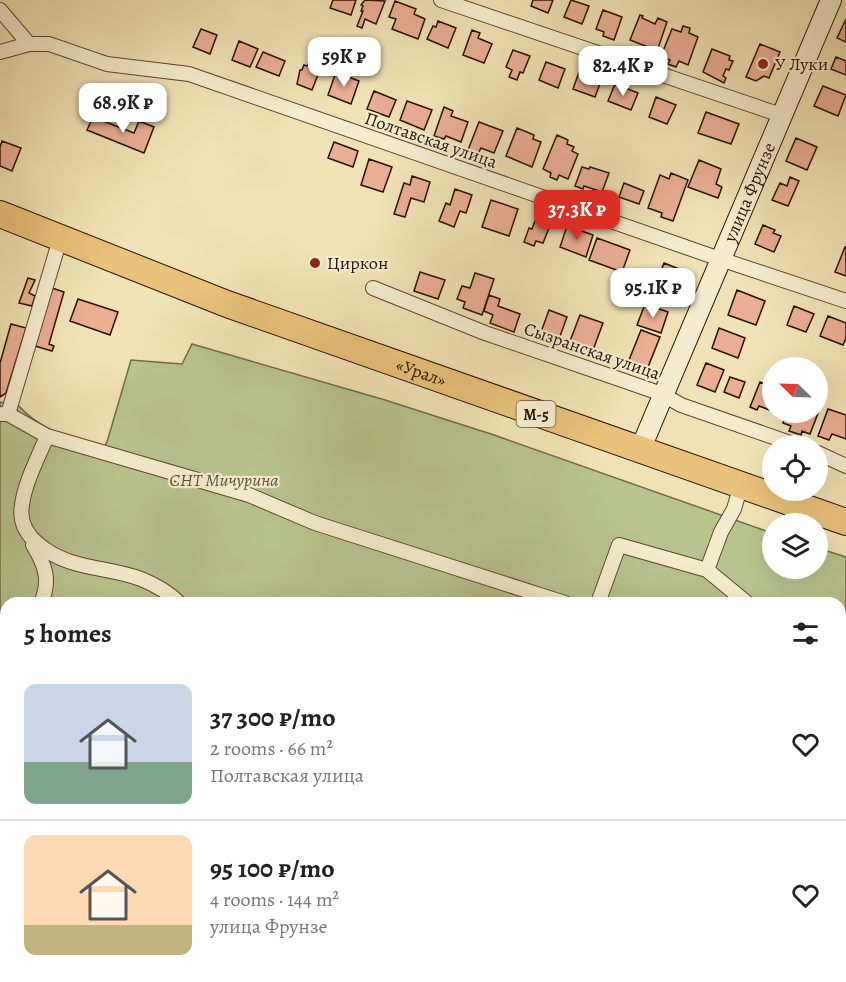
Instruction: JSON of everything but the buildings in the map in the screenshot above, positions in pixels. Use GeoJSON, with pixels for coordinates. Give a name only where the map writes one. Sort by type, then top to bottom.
{"type":"FeatureCollection","features":[{"type":"Feature","properties":{"kind":"highway","name":"«Урал»"},"geometry":{"type":"LineString","coordinates":[[0,214],[227,304],[846,522]]}},
{"type":"Feature","properties":{"kind":"street"},"geometry":{"type":"LineString","coordinates":[[441,0],[781,115]]}},
{"type":"Feature","properties":{"kind":"street","name":"улица Фрунзе"},"geometry":{"type":"LineString","coordinates":[[640,450],[831,0]]}},
{"type":"Feature","properties":{"kind":"street"},"geometry":{"type":"LineString","coordinates":[[0,10],[29,44]]}},
{"type":"Feature","properties":{"kind":"street","name":"Полтавская улица"},"geometry":{"type":"LineString","coordinates":[[0,52],[29,44],[49,44],[107,64],[189,74],[720,260],[846,301]]}},
{"type":"Feature","properties":{"kind":"street"},"geometry":{"type":"LineString","coordinates":[[60,239],[4,414],[47,436],[249,495],[315,523],[546,597]]}},
{"type":"Feature","properties":{"kind":"street","name":"Сызранская улица"},"geometry":{"type":"LineString","coordinates":[[373,288],[485,333],[662,394],[691,408],[768,435]]}},
{"type":"Feature","properties":{"kind":"street"},"geometry":{"type":"LineString","coordinates":[[44,597],[46,592],[45,566],[22,523],[22,505],[47,436]]}},
{"type":"Feature","properties":{"kind":"street"},"geometry":{"type":"LineString","coordinates":[[828,458],[846,466]]}},
{"type":"Feature","properties":{"kind":"street"},"geometry":{"type":"LineString","coordinates":[[707,570],[721,532],[734,509],[741,485]]}},
{"type":"Feature","properties":{"kind":"street"},"geometry":{"type":"LineString","coordinates":[[28,535],[48,553],[81,566],[139,578],[165,590],[173,597]]}},
{"type":"Feature","properties":{"kind":"street"},"geometry":{"type":"LineString","coordinates":[[600,597],[619,545],[707,570],[740,597]]}},
{"type":"Feature","properties":{"kind":"green space","name":"СНТ Мичурина"},"geometry":{"type":"Polygon","coordinates":[[[192,344],[385,400],[494,435],[762,529],[762,579],[828,579],[828,551],[846,557],[846,597],[0,597],[0,402],[18,405],[37,422],[57,432],[104,447],[131,360],[182,364],[192,344]]]}},
{"type":"Feature","properties":{"kind":"place","name":"У Луки"},"geometry":{"type":"Point","coordinates":[763,64]}},
{"type":"Feature","properties":{"kind":"place","name":"Циркон"},"geometry":{"type":"Point","coordinates":[315,263]}}]}
